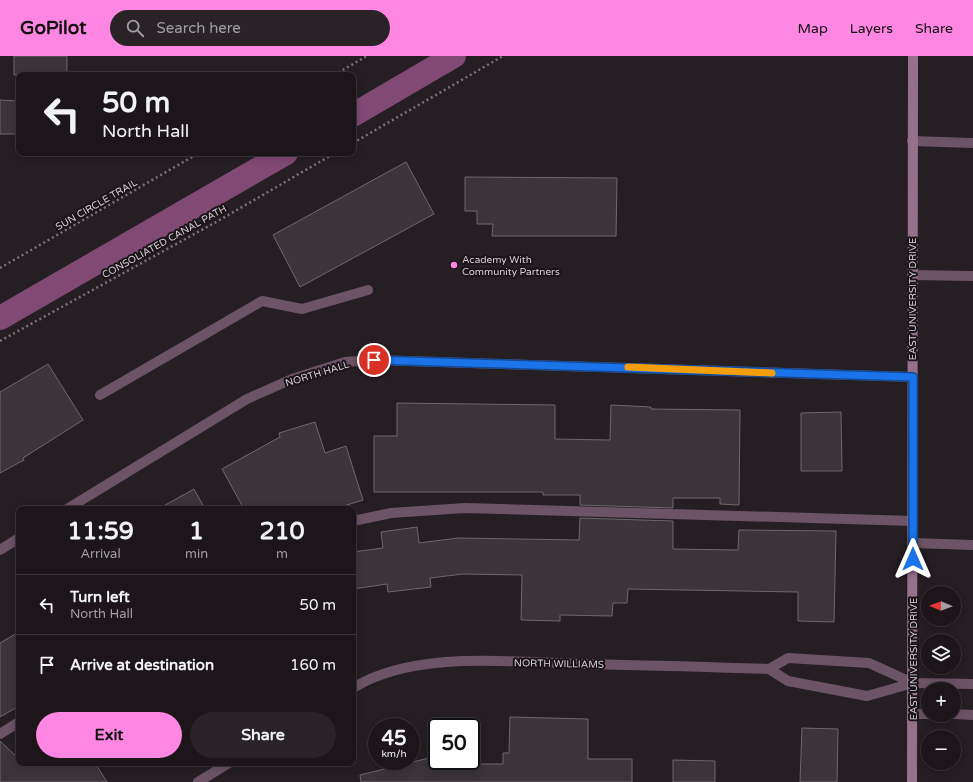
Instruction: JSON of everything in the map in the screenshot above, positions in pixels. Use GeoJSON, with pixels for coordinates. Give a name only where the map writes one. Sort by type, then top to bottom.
{"type":"FeatureCollection","features":[{"type":"Feature","properties":{"kind":"main road","name":"EAST UNIVERSITY DRIVE"},"geometry":{"type":"LineString","coordinates":[[912,782],[913,56]]}},
{"type":"Feature","properties":{"kind":"street"},"geometry":{"type":"LineString","coordinates":[[912,141],[973,143]]}},
{"type":"Feature","properties":{"kind":"street"},"geometry":{"type":"LineString","coordinates":[[912,275],[973,276]]}},
{"type":"Feature","properties":{"kind":"street"},"geometry":{"type":"LineString","coordinates":[[100,395],[262,301],[302,309],[368,290]]}},
{"type":"Feature","properties":{"kind":"street","name":"NORTH HALL"},"geometry":{"type":"LineString","coordinates":[[72,506],[247,399],[292,380],[345,362],[374,360],[913,377]]}},
{"type":"Feature","properties":{"kind":"street"},"geometry":{"type":"LineString","coordinates":[[356,520],[391,514],[465,508],[913,521]]}},
{"type":"Feature","properties":{"kind":"street"},"geometry":{"type":"LineString","coordinates":[[0,550],[16,540]]}},
{"type":"Feature","properties":{"kind":"street"},"geometry":{"type":"LineString","coordinates":[[913,544],[973,545]]}},
{"type":"Feature","properties":{"kind":"street","name":"NORTH WILLIAMS"},"geometry":{"type":"LineString","coordinates":[[356,686],[368,679],[398,669],[460,661],[769,668],[788,658],[869,663],[913,683]]}},
{"type":"Feature","properties":{"kind":"street"},"geometry":{"type":"LineString","coordinates":[[769,668],[788,681],[867,696],[913,683],[973,684]]}},
{"type":"Feature","properties":{"kind":"street"},"geometry":{"type":"LineString","coordinates":[[913,714],[921,714]]}},
{"type":"Feature","properties":{"kind":"street"},"geometry":{"type":"LineString","coordinates":[[961,714],[973,715]]}},
{"type":"Feature","properties":{"kind":"street"},"geometry":{"type":"LineString","coordinates":[[0,734],[16,724]]}},
{"type":"Feature","properties":{"kind":"street"},"geometry":{"type":"LineString","coordinates":[[198,782],[224,766]]}},
{"type":"Feature","properties":{"kind":"path"},"geometry":{"type":"LineString","coordinates":[[339,72],[367,56]]}},
{"type":"Feature","properties":{"kind":"path"},"geometry":{"type":"LineString","coordinates":[[356,141],[504,56]]}},
{"type":"Feature","properties":{"kind":"path","name":"SUN CIRCLE TRAIL"},"geometry":{"type":"LineString","coordinates":[[0,268],[194,156]]}},
{"type":"Feature","properties":{"kind":"path","name":"CONSOLIATED CANAL PATH"},"geometry":{"type":"LineString","coordinates":[[0,342],[218,221],[330,156]]}},
{"type":"Feature","properties":{"kind":"building"},"geometry":{"type":"Polygon","coordinates":[[[14,56],[67,56],[67,72],[16,72],[16,75],[14,75],[14,56]]]}},
{"type":"Feature","properties":{"kind":"building"},"geometry":{"type":"Polygon","coordinates":[[[0,100],[16,101],[16,134],[0,134],[0,100]]]}},
{"type":"Feature","properties":{"kind":"building"},"geometry":{"type":"Polygon","coordinates":[[[406,162],[434,214],[300,287],[273,235],[406,162]]]}},
{"type":"Feature","properties":{"kind":"building"},"geometry":{"type":"Polygon","coordinates":[[[465,177],[617,178],[616,236],[492,236],[493,224],[477,224],[477,211],[465,211],[465,177]]]}},
{"type":"Feature","properties":{"kind":"building"},"geometry":{"type":"Polygon","coordinates":[[[48,364],[83,420],[23,458],[24,460],[0,473],[0,392],[48,364]]]}},
{"type":"Feature","properties":{"kind":"building"},"geometry":{"type":"Polygon","coordinates":[[[397,403],[555,405],[555,439],[610,440],[611,405],[651,407],[651,409],[740,410],[739,505],[720,504],[720,498],[673,498],[673,508],[580,505],[580,495],[543,495],[543,492],[374,492],[374,436],[397,436],[397,403]]]}},
{"type":"Feature","properties":{"kind":"building"},"geometry":{"type":"Polygon","coordinates":[[[841,412],[842,471],[801,471],[801,413],[841,412]]]}},
{"type":"Feature","properties":{"kind":"building"},"geometry":{"type":"Polygon","coordinates":[[[315,422],[325,453],[346,446],[363,500],[344,506],[242,506],[222,469],[280,437],[279,433],[315,422]]]}},
{"type":"Feature","properties":{"kind":"building"},"geometry":{"type":"Polygon","coordinates":[[[194,489],[203,506],[163,506],[194,489]]]}},
{"type":"Feature","properties":{"kind":"building"},"geometry":{"type":"Polygon","coordinates":[[[580,518],[673,521],[673,549],[738,550],[739,530],[836,531],[834,622],[798,621],[798,592],[628,589],[627,603],[613,603],[612,616],[560,615],[560,621],[521,620],[522,575],[463,574],[430,578],[431,587],[388,592],[387,584],[356,589],[356,552],[383,548],[381,532],[417,527],[419,543],[458,538],[579,540],[580,518]]]}},
{"type":"Feature","properties":{"kind":"building"},"geometry":{"type":"Polygon","coordinates":[[[16,634],[16,708],[0,717],[0,643],[16,634]]]}},
{"type":"Feature","properties":{"kind":"building"},"geometry":{"type":"Polygon","coordinates":[[[510,717],[588,719],[588,759],[632,759],[632,782],[361,782],[360,775],[380,770],[420,770],[420,760],[428,758],[428,770],[480,770],[480,764],[503,764],[503,753],[509,753],[510,717]]]}},
{"type":"Feature","properties":{"kind":"building"},"geometry":{"type":"Polygon","coordinates":[[[802,728],[838,729],[837,782],[800,782],[802,728]]]}},
{"type":"Feature","properties":{"kind":"building"},"geometry":{"type":"Polygon","coordinates":[[[0,741],[16,756],[16,766],[97,766],[107,782],[0,782],[0,741]]]}},
{"type":"Feature","properties":{"kind":"building"},"geometry":{"type":"Polygon","coordinates":[[[673,760],[715,761],[715,782],[673,782],[673,760]]]}},
{"type":"Feature","properties":{"kind":"waterway"},"geometry":{"type":"LineString","coordinates":[[356,113],[454,56]]}},
{"type":"Feature","properties":{"kind":"waterway"},"geometry":{"type":"LineString","coordinates":[[0,318],[281,156]]}},
{"type":"Feature","properties":{"kind":"slow traffic"},"geometry":{"type":"LineString","coordinates":[[628,367],[772,373]]}},
{"type":"Feature","properties":{"kind":"place","name":"Academy With Community Partners"},"geometry":{"type":"Point","coordinates":[454,265]}},
{"type":"Feature","properties":{"kind":"route"},"geometry":{"type":"LineString","coordinates":[[374,360],[913,377],[913,559]]}}]}
